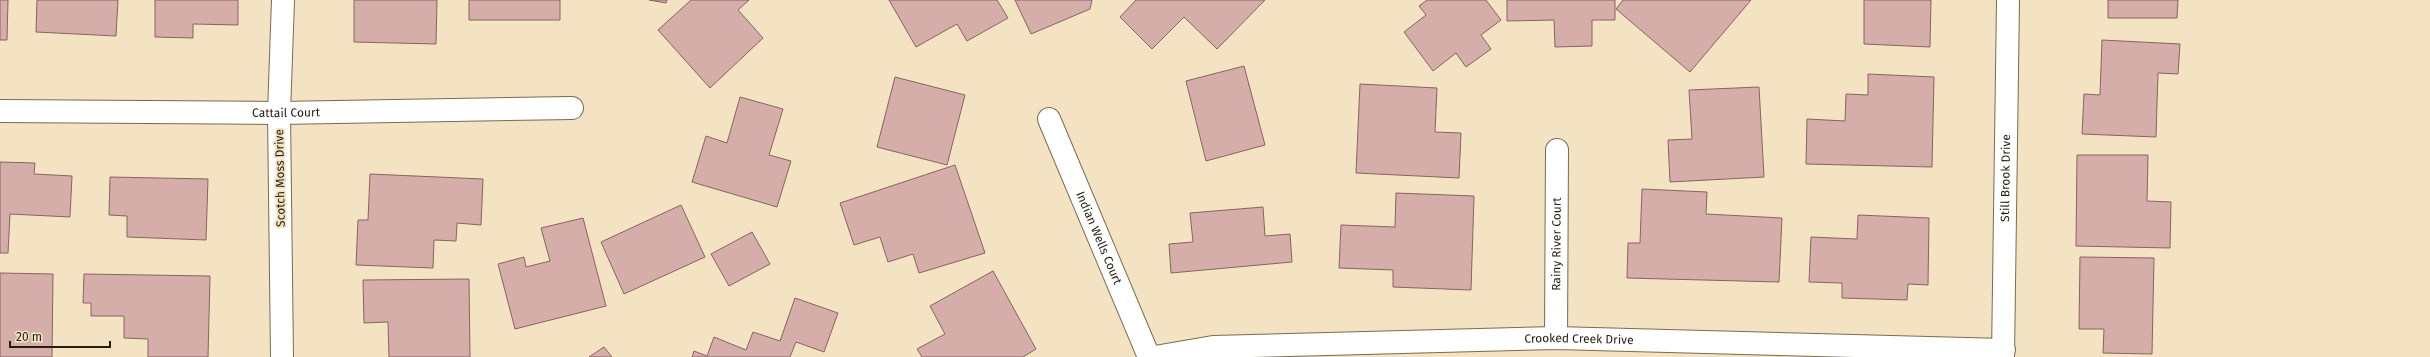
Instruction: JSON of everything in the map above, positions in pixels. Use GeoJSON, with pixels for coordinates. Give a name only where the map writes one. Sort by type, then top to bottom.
{"type":"FeatureCollection","features":[{"type":"Feature","properties":{"kind":"street","name":"Scotch Moss Drive"},"geometry":{"type":"LineString","coordinates":[[282,357],[279,113],[283,0]]}},
{"type":"Feature","properties":{"kind":"street","name":"Still Brook Drive"},"geometry":{"type":"LineString","coordinates":[[2004,353],[2008,0]]}},
{"type":"Feature","properties":{"kind":"street","name":"Cattail Court"},"geometry":{"type":"LineString","coordinates":[[0,111],[279,113],[572,108]]}},
{"type":"Feature","properties":{"kind":"street","name":"Indian Wells Court"},"geometry":{"type":"LineString","coordinates":[[1049,119],[1149,357]]}},
{"type":"Feature","properties":{"kind":"street","name":"Rainy River Court"},"geometry":{"type":"LineString","coordinates":[[1556,150],[1556,338]]}},
{"type":"Feature","properties":{"kind":"street","name":"Crooked Creek Drive"},"geometry":{"type":"LineString","coordinates":[[1155,357],[1213,348],[1556,338],[2004,353]]}},
{"type":"Feature","properties":{"kind":"building"},"geometry":{"type":"Polygon","coordinates":[[[0,0],[8,0],[7,40],[0,40],[0,0]]]}},
{"type":"Feature","properties":{"kind":"building"},"geometry":{"type":"Polygon","coordinates":[[[37,0],[118,0],[116,36],[36,32],[37,0]]]}},
{"type":"Feature","properties":{"kind":"building"},"geometry":{"type":"Polygon","coordinates":[[[155,0],[238,0],[238,25],[193,24],[193,38],[155,37],[155,0]]]}},
{"type":"Feature","properties":{"kind":"building"},"geometry":{"type":"Polygon","coordinates":[[[354,0],[437,0],[436,44],[354,42],[354,0]]]}},
{"type":"Feature","properties":{"kind":"building"},"geometry":{"type":"Polygon","coordinates":[[[469,0],[560,0],[560,20],[469,20],[469,0]]]}},
{"type":"Feature","properties":{"kind":"building"},"geometry":{"type":"Polygon","coordinates":[[[649,0],[667,0],[666,3],[649,0]]]}},
{"type":"Feature","properties":{"kind":"building"},"geometry":{"type":"Polygon","coordinates":[[[691,0],[749,0],[738,10],[763,38],[710,88],[658,30],[691,0]]]}},
{"type":"Feature","properties":{"kind":"building"},"geometry":{"type":"Polygon","coordinates":[[[889,0],[997,0],[1008,18],[967,41],[957,24],[916,47],[889,0]]]}},
{"type":"Feature","properties":{"kind":"building"},"geometry":{"type":"Polygon","coordinates":[[[1015,0],[1092,0],[1090,9],[1031,34],[1015,0]]]}},
{"type":"Feature","properties":{"kind":"building"},"geometry":{"type":"Polygon","coordinates":[[[1136,0],[1265,0],[1217,49],[1184,17],[1152,49],[1120,17],[1136,0]]]}},
{"type":"Feature","properties":{"kind":"building"},"geometry":{"type":"Polygon","coordinates":[[[1427,0],[1486,0],[1501,20],[1481,35],[1491,49],[1466,67],[1456,53],[1433,71],[1404,32],[1426,15],[1419,6],[1427,0]]]}},
{"type":"Feature","properties":{"kind":"building"},"geometry":{"type":"Polygon","coordinates":[[[1507,0],[1615,0],[1615,20],[1592,20],[1592,46],[1555,47],[1554,20],[1507,21],[1507,0]]]}},
{"type":"Feature","properties":{"kind":"building"},"geometry":{"type":"Polygon","coordinates":[[[1623,0],[1751,0],[1690,72],[1616,9],[1623,0]]]}},
{"type":"Feature","properties":{"kind":"building"},"geometry":{"type":"Polygon","coordinates":[[[1864,0],[1931,0],[1930,47],[1864,44],[1864,0]]]}},
{"type":"Feature","properties":{"kind":"building"},"geometry":{"type":"Polygon","coordinates":[[[2108,0],[2178,0],[2177,18],[2108,18],[2108,0]]]}},
{"type":"Feature","properties":{"kind":"building"},"geometry":{"type":"Polygon","coordinates":[[[2102,40],[2180,44],[2178,74],[2158,73],[2156,137],[2082,134],[2084,94],[2100,95],[2102,40]]]}},
{"type":"Feature","properties":{"kind":"building"},"geometry":{"type":"Polygon","coordinates":[[[1244,66],[1265,145],[1206,161],[1186,81],[1244,66]]]}},
{"type":"Feature","properties":{"kind":"building"},"geometry":{"type":"Polygon","coordinates":[[[1868,74],[1934,77],[1932,167],[1806,164],[1807,119],[1845,121],[1846,94],[1868,95],[1868,74]]]}},
{"type":"Feature","properties":{"kind":"building"},"geometry":{"type":"Polygon","coordinates":[[[895,77],[965,95],[947,165],[877,147],[895,77]]]}},
{"type":"Feature","properties":{"kind":"building"},"geometry":{"type":"Polygon","coordinates":[[[1360,84],[1437,88],[1435,132],[1461,133],[1459,178],[1356,173],[1360,84]]]}},
{"type":"Feature","properties":{"kind":"building"},"geometry":{"type":"Polygon","coordinates":[[[1759,87],[1764,177],[1670,182],[1668,140],[1692,139],[1689,90],[1759,87]]]}},
{"type":"Feature","properties":{"kind":"building"},"geometry":{"type":"Polygon","coordinates":[[[740,97],[783,109],[769,155],[791,161],[777,207],[692,182],[706,136],[727,143],[740,97]]]}},
{"type":"Feature","properties":{"kind":"building"},"geometry":{"type":"Polygon","coordinates":[[[2077,155],[2148,155],[2147,201],[2171,202],[2170,248],[2076,246],[2077,155]]]}},
{"type":"Feature","properties":{"kind":"building"},"geometry":{"type":"Polygon","coordinates":[[[0,162],[35,163],[34,174],[72,176],[70,217],[10,214],[8,253],[0,253],[0,162]]]}},
{"type":"Feature","properties":{"kind":"building"},"geometry":{"type":"Polygon","coordinates":[[[955,165],[985,253],[919,273],[913,254],[888,262],[880,237],[854,245],[840,203],[955,165]]]}},
{"type":"Feature","properties":{"kind":"building"},"geometry":{"type":"Polygon","coordinates":[[[370,174],[483,179],[481,225],[457,223],[456,241],[434,240],[433,268],[356,265],[358,220],[368,220],[370,174]]]}},
{"type":"Feature","properties":{"kind":"building"},"geometry":{"type":"Polygon","coordinates":[[[110,177],[208,179],[206,240],[127,237],[127,216],[109,215],[110,177]]]}},
{"type":"Feature","properties":{"kind":"building"},"geometry":{"type":"Polygon","coordinates":[[[1642,189],[1707,192],[1706,214],[1782,218],[1779,282],[1627,278],[1628,243],[1640,243],[1642,189]]]}},
{"type":"Feature","properties":{"kind":"building"},"geometry":{"type":"Polygon","coordinates":[[[1396,193],[1474,196],[1471,290],[1393,287],[1393,270],[1339,268],[1341,225],[1395,227],[1396,193]]]}},
{"type":"Feature","properties":{"kind":"building"},"geometry":{"type":"Polygon","coordinates":[[[681,205],[705,257],[624,294],[601,242],[681,205]]]}},
{"type":"Feature","properties":{"kind":"building"},"geometry":{"type":"Polygon","coordinates":[[[1263,207],[1265,236],[1290,234],[1292,262],[1171,273],[1169,244],[1193,242],[1190,213],[1263,207]]]}},
{"type":"Feature","properties":{"kind":"building"},"geometry":{"type":"Polygon","coordinates":[[[1858,215],[1929,218],[1928,285],[1908,284],[1907,300],[1842,298],[1842,283],[1809,282],[1811,237],[1857,239],[1858,215]]]}},
{"type":"Feature","properties":{"kind":"building"},"geometry":{"type":"Polygon","coordinates":[[[583,218],[606,306],[515,329],[498,264],[524,257],[526,267],[550,261],[541,228],[583,218]]]}},
{"type":"Feature","properties":{"kind":"building"},"geometry":{"type":"Polygon","coordinates":[[[752,232],[770,264],[729,286],[711,254],[752,232]]]}},
{"type":"Feature","properties":{"kind":"building"},"geometry":{"type":"Polygon","coordinates":[[[2080,257],[2154,258],[2152,354],[2103,353],[2104,329],[2079,329],[2080,257]]]}},
{"type":"Feature","properties":{"kind":"building"},"geometry":{"type":"Polygon","coordinates":[[[993,271],[1036,349],[1023,357],[922,357],[917,349],[945,334],[930,306],[993,271]]]}},
{"type":"Feature","properties":{"kind":"building"},"geometry":{"type":"Polygon","coordinates":[[[0,273],[53,274],[52,357],[0,357],[0,273]]]}},
{"type":"Feature","properties":{"kind":"building"},"geometry":{"type":"Polygon","coordinates":[[[84,274],[210,276],[208,357],[148,357],[148,339],[124,338],[124,316],[91,316],[91,303],[83,303],[84,274]]]}},
{"type":"Feature","properties":{"kind":"building"},"geometry":{"type":"Polygon","coordinates":[[[469,279],[470,357],[389,357],[388,322],[364,323],[363,280],[469,279]]]}},
{"type":"Feature","properties":{"kind":"building"},"geometry":{"type":"Polygon","coordinates":[[[795,298],[838,313],[824,352],[796,342],[790,357],[692,357],[694,351],[707,356],[714,337],[746,350],[753,332],[780,341],[795,298]]]}},
{"type":"Feature","properties":{"kind":"building"},"geometry":{"type":"Polygon","coordinates":[[[604,347],[612,357],[589,357],[604,347]]]}}]}
